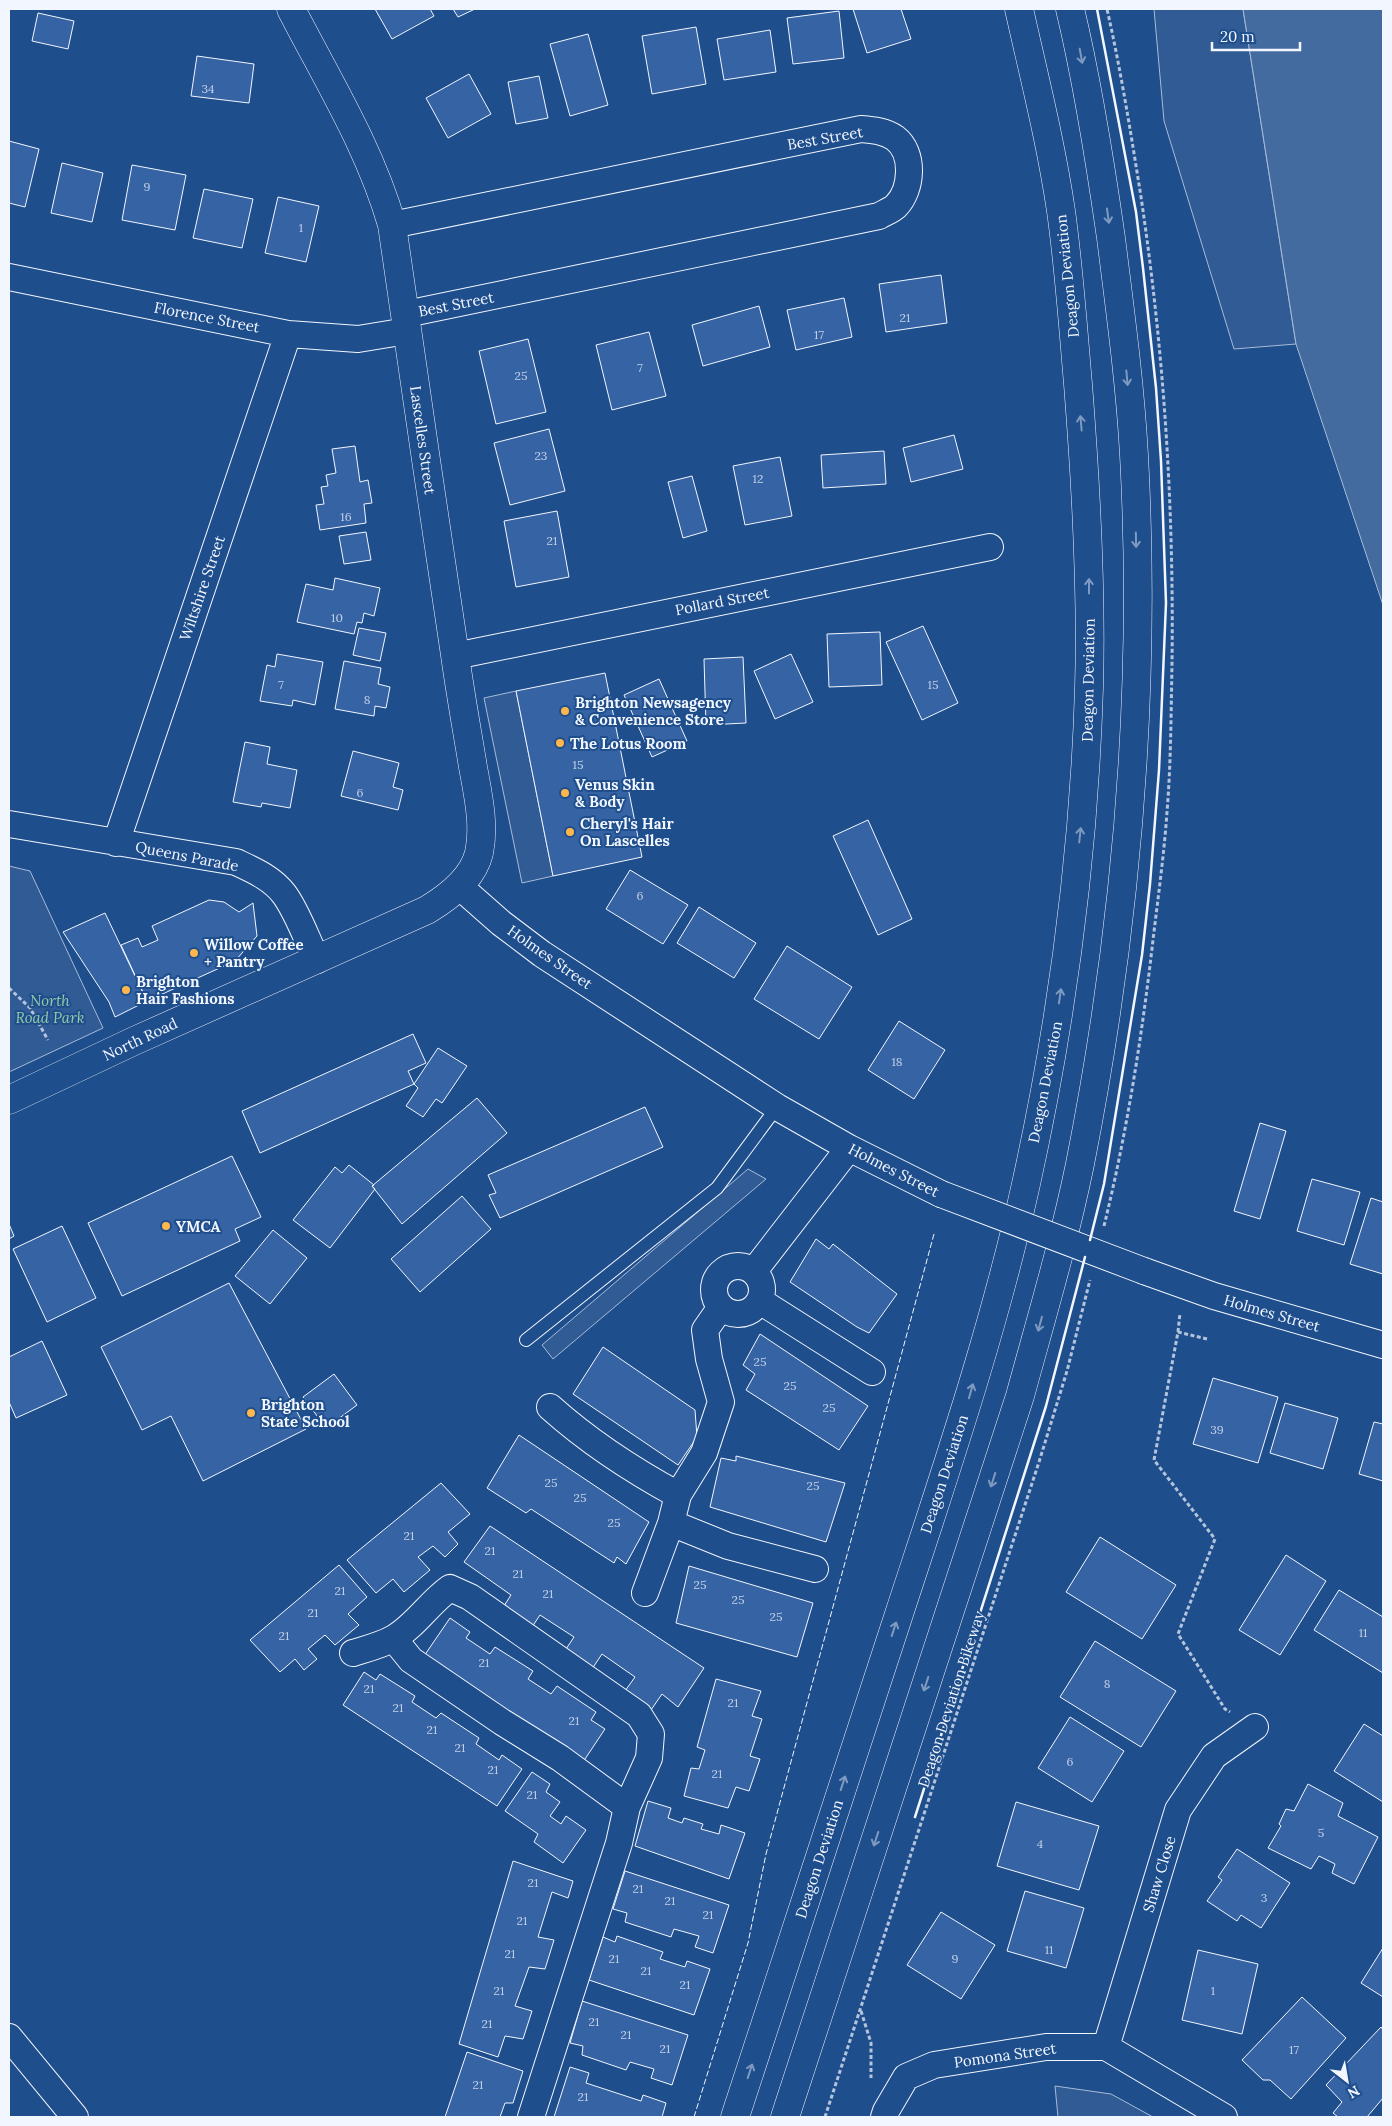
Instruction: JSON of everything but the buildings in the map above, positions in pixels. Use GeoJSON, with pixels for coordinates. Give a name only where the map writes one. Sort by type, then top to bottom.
{"type":"FeatureCollection","features":[{"type":"Feature","properties":{"kind":"main road","name":"Lascelles Street"},"geometry":{"type":"LineString","coordinates":[[290,9],[370,161],[383,193],[392,225],[482,832],[478,855],[459,886]]}},
{"type":"Feature","properties":{"kind":"main road","name":"Deagon Deviation"},"geometry":{"type":"LineString","coordinates":[[734,2117],[969,1398],[1006,1267],[1026,1182],[1054,1043],[1070,930],[1082,816],[1089,687],[1088,547],[1080,414],[1061,212],[1041,106],[1019,9]]}},
{"type":"Feature","properties":{"kind":"main road"},"geometry":{"type":"LineString","coordinates":[[785,2117],[1025,1378],[1053,1278],[1079,1167],[1100,1054],[1120,916],[1132,770],[1136,692],[1137,606],[1134,455],[1122,320],[1104,193],[1079,46],[1070,9]]}},
{"type":"Feature","properties":{"kind":"main road","name":"North Road"},"geometry":{"type":"LineString","coordinates":[[9,1100],[134,1041],[427,910],[459,886]]}},
{"type":"Feature","properties":{"kind":"street","name":"Best Street"},"geometry":{"type":"LineString","coordinates":[[392,225],[861,129],[879,130],[896,139],[906,154],[909,172],[906,192],[895,207],[879,216],[406,323]]}},
{"type":"Feature","properties":{"kind":"street","name":"Florence Street"},"geometry":{"type":"LineString","coordinates":[[9,277],[288,334],[358,339],[406,323]]}},
{"type":"Feature","properties":{"kind":"street","name":"Wiltshire Street"},"geometry":{"type":"LineString","coordinates":[[116,843],[288,334]]}},
{"type":"Feature","properties":{"kind":"street","name":"Pollard Street"},"geometry":{"type":"LineString","coordinates":[[455,656],[990,547]]}},
{"type":"Feature","properties":{"kind":"street","name":"Queens Parade"},"geometry":{"type":"LineString","coordinates":[[9,824],[236,862],[256,870],[272,881],[284,894],[317,960]]}},
{"type":"Feature","properties":{"kind":"street","name":"Holmes Street"},"geometry":{"type":"LineString","coordinates":[[459,886],[501,923],[542,954],[777,1107],[849,1148],[941,1194],[1214,1296],[1383,1344]]}},
{"type":"Feature","properties":{"kind":"street"},"geometry":{"type":"LineString","coordinates":[[754,1271],[849,1148]]}},
{"type":"Feature","properties":{"kind":"street"},"geometry":{"type":"LineString","coordinates":[[741,1265],[754,1271],[763,1285],[760,1301],[755,1308],[739,1314],[728,1312],[721,1308],[716,1300],[714,1292],[716,1279],[721,1272],[741,1265]]}},
{"type":"Feature","properties":{"kind":"street"},"geometry":{"type":"LineString","coordinates":[[760,1301],[872,1372]]}},
{"type":"Feature","properties":{"kind":"street"},"geometry":{"type":"LineString","coordinates":[[645,1593],[671,1523],[678,1495],[704,1453],[720,1402],[709,1359],[705,1330],[721,1308]]}},
{"type":"Feature","properties":{"kind":"street"},"geometry":{"type":"LineString","coordinates":[[550,1407],[586,1437],[641,1474],[678,1495]]}},
{"type":"Feature","properties":{"kind":"street"},"geometry":{"type":"LineString","coordinates":[[671,1523],[728,1546],[815,1569]]}},
{"type":"Feature","properties":{"kind":"street"},"geometry":{"type":"LineString","coordinates":[[353,1654],[394,1638],[435,1599],[450,1588],[470,1597],[639,1715],[651,1734],[649,1758],[627,1807],[620,1843],[531,2117]]}},
{"type":"Feature","properties":{"kind":"street"},"geometry":{"type":"LineString","coordinates":[[394,1638],[411,1660],[494,1717],[560,1758],[627,1807]]}},
{"type":"Feature","properties":{"kind":"street","name":"Shaw Close"},"geometry":{"type":"LineString","coordinates":[[1106,2047],[1178,1810],[1214,1756],[1255,1727]]}},
{"type":"Feature","properties":{"kind":"street"},"geometry":{"type":"LineString","coordinates":[[9,2037],[75,2117]]}},
{"type":"Feature","properties":{"kind":"street","name":"Pomona Street"},"geometry":{"type":"LineString","coordinates":[[885,2114],[906,2077],[934,2065],[1046,2047],[1106,2047]]}},
{"type":"Feature","properties":{"kind":"street"},"geometry":{"type":"LineString","coordinates":[[1106,2047],[1224,2117]]}},
{"type":"Feature","properties":{"kind":"lane"},"geometry":{"type":"LineString","coordinates":[[526,1340],[717,1188],[777,1107]]}},
{"type":"Feature","properties":{"kind":"path"},"geometry":{"type":"LineString","coordinates":[[9,988],[30,1008],[48,1040]]}},
{"type":"Feature","properties":{"kind":"path","name":"Deagon Deviation Bikeway"},"geometry":{"type":"LineString","coordinates":[[825,2117],[1042,1453],[1067,1371],[1089,1285]]}},
{"type":"Feature","properties":{"kind":"path"},"geometry":{"type":"LineString","coordinates":[[1180,1310],[1178,1332],[1154,1460],[1215,1539],[1178,1634],[1226,1709],[1255,1727]]}},
{"type":"Feature","properties":{"kind":"path"},"geometry":{"type":"LineString","coordinates":[[1178,1332],[1207,1339]]}},
{"type":"Feature","properties":{"kind":"path"},"geometry":{"type":"LineString","coordinates":[[861,2010],[871,2043],[870,2071],[872,2085],[885,2114]]}},
{"type":"Feature","properties":{"kind":"shaded area"},"geometry":{"type":"Polygon","coordinates":[[[1154,9],[1243,9],[1296,344],[1234,349],[1164,121],[1154,9]]]}},
{"type":"Feature","properties":{"kind":"shaded area"},"geometry":{"type":"Polygon","coordinates":[[[1243,9],[1383,9],[1383,605],[1296,344],[1243,9]]]}},
{"type":"Feature","properties":{"kind":"shaded area"},"geometry":{"type":"Polygon","coordinates":[[[516,691],[553,876],[522,883],[484,698],[516,691]]]}},
{"type":"Feature","properties":{"kind":"shaded area","name":"North Road Park"},"geometry":{"type":"Polygon","coordinates":[[[9,866],[30,871],[103,1028],[9,1072],[9,866]]]}},
{"type":"Feature","properties":{"kind":"shaded area"},"geometry":{"type":"Polygon","coordinates":[[[748,1169],[766,1179],[553,1359],[542,1345],[748,1169]]]}},
{"type":"Feature","properties":{"kind":"shaded area"},"geometry":{"type":"Polygon","coordinates":[[[1055,2086],[1111,2094],[1153,2117],[1058,2117],[1055,2086]]]}},
{"type":"Feature","properties":{"kind":"fence"},"geometry":{"type":"LineString","coordinates":[[694,2117],[748,1943],[766,1854],[934,1234]]}},
{"type":"Feature","properties":{"kind":"wall"},"geometry":{"type":"LineString","coordinates":[[1090,1240],[1104,1184],[1142,955],[1159,770],[1166,603],[1161,461],[1156,388],[1143,268],[1136,212],[1097,9]]}},
{"type":"Feature","properties":{"kind":"wall"},"geometry":{"type":"LineString","coordinates":[[915,1817],[1046,1406],[1085,1257]]}},
{"type":"Feature","properties":{"kind":"place","name":"Brighton Newsagency & Convenience Store"},"geometry":{"type":"Point","coordinates":[565,711]}},
{"type":"Feature","properties":{"kind":"place","name":"The Lotus Room"},"geometry":{"type":"Point","coordinates":[560,743]}},
{"type":"Feature","properties":{"kind":"place","name":"Venus Skin & Body"},"geometry":{"type":"Point","coordinates":[565,793]}},
{"type":"Feature","properties":{"kind":"place","name":"Cheryl's Hair On Lascelles"},"geometry":{"type":"Point","coordinates":[570,832]}},
{"type":"Feature","properties":{"kind":"place","name":"Willow Coffee + Pantry"},"geometry":{"type":"Point","coordinates":[194,953]}},
{"type":"Feature","properties":{"kind":"place","name":"Brighton Hair Fashions"},"geometry":{"type":"Point","coordinates":[126,990]}},
{"type":"Feature","properties":{"kind":"place","name":"YMCA"},"geometry":{"type":"Point","coordinates":[166,1226]}},
{"type":"Feature","properties":{"kind":"place","name":"Brighton State School"},"geometry":{"type":"Point","coordinates":[251,1413]}}]}
